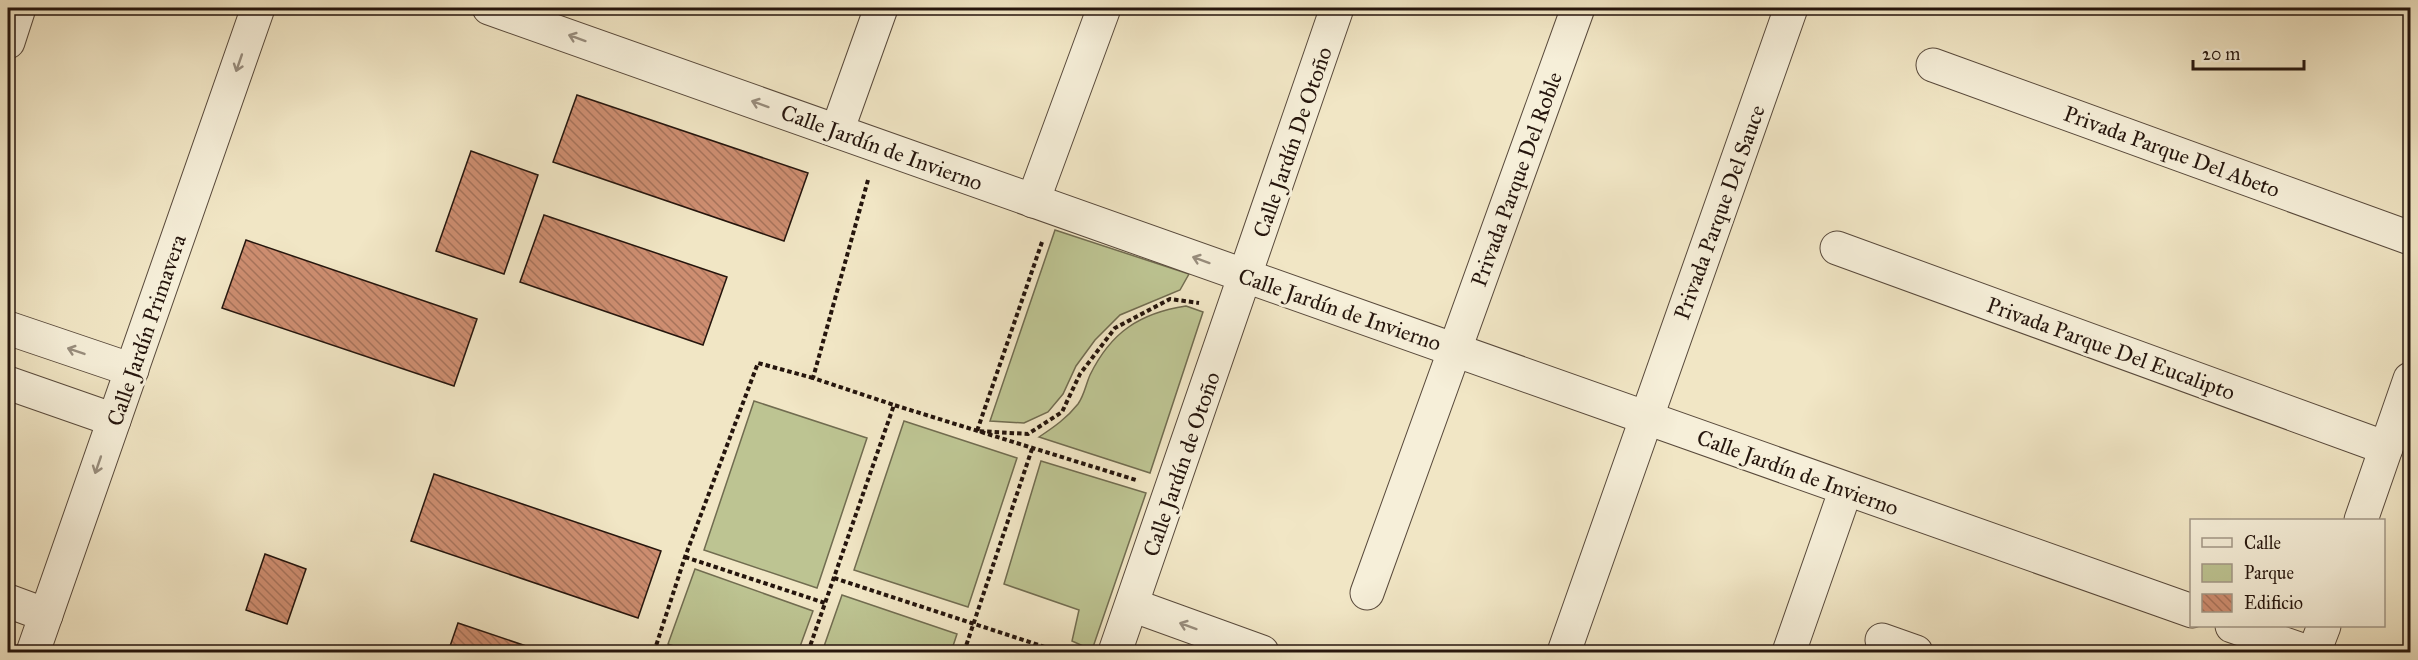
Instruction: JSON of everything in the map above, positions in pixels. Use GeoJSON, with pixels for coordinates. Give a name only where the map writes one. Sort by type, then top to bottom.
{"type":"FeatureCollection","features":[{"type":"Feature","properties":{"kind":"street"},"geometry":{"type":"LineString","coordinates":[[8,42],[19,8]]}},
{"type":"Feature","properties":{"kind":"street","name":"Calle Jardín Primavera"},"geometry":{"type":"LineString","coordinates":[[33,652],[258,8]]}},
{"type":"Feature","properties":{"kind":"street","name":"Calle Jardín de Invierno"},"geometry":{"type":"LineString","coordinates":[[489,8],[2190,610]]}},
{"type":"Feature","properties":{"kind":"street"},"geometry":{"type":"LineString","coordinates":[[837,131],[880,8]]}},
{"type":"Feature","properties":{"kind":"street"},"geometry":{"type":"LineString","coordinates":[[1044,204],[1104,8]]}},
{"type":"Feature","properties":{"kind":"street","name":"Calle Jardín De Otoño"},"geometry":{"type":"LineString","coordinates":[[1246,276],[1337,8]]}},
{"type":"Feature","properties":{"kind":"street","name":"Privada Parque Del Roble"},"geometry":{"type":"LineString","coordinates":[[1367,593],[1578,8]]}},
{"type":"Feature","properties":{"kind":"street","name":"Privada Parque Del Sauce"},"geometry":{"type":"LineString","coordinates":[[1564,652],[1791,8]]}},
{"type":"Feature","properties":{"kind":"street","name":"Privada Parque Del Abeto"},"geometry":{"type":"LineString","coordinates":[[1933,65],[2410,237]]}},
{"type":"Feature","properties":{"kind":"street","name":"Privada Parque Del Eucalipto"},"geometry":{"type":"LineString","coordinates":[[1837,248],[2386,448]]}},
{"type":"Feature","properties":{"kind":"street","name":"Calle Jardín de Otoño"},"geometry":{"type":"LineString","coordinates":[[1120,651],[1132,605],[1246,276]]}},
{"type":"Feature","properties":{"kind":"street"},"geometry":{"type":"LineString","coordinates":[[8,328],[132,370]]}},
{"type":"Feature","properties":{"kind":"street"},"geometry":{"type":"LineString","coordinates":[[2361,519],[2410,379]]}},
{"type":"Feature","properties":{"kind":"street"},"geometry":{"type":"LineString","coordinates":[[8,383],[114,420]]}},
{"type":"Feature","properties":{"kind":"street"},"geometry":{"type":"LineString","coordinates":[[1789,652],[1846,489]]}},
{"type":"Feature","properties":{"kind":"street"},"geometry":{"type":"LineString","coordinates":[[8,601],[46,615]]}},
{"type":"Feature","properties":{"kind":"street"},"geometry":{"type":"LineString","coordinates":[[1132,605],[1262,652]]}},
{"type":"Feature","properties":{"kind":"street"},"geometry":{"type":"LineString","coordinates":[[2235,627],[2308,652]]}},
{"type":"Feature","properties":{"kind":"street"},"geometry":{"type":"LineString","coordinates":[[2314,652],[2324,627]]}},
{"type":"Feature","properties":{"kind":"street"},"geometry":{"type":"LineString","coordinates":[[1882,640],[1916,652]]}},
{"type":"Feature","properties":{"kind":"path"},"geometry":{"type":"LineString","coordinates":[[813,378],[878,145]]}},
{"type":"Feature","properties":{"kind":"path"},"geometry":{"type":"LineString","coordinates":[[977,431],[1044,204]]}},
{"type":"Feature","properties":{"kind":"path"},"geometry":{"type":"LineString","coordinates":[[977,431],[1028,434],[1062,412],[1080,374],[1115,328],[1170,299],[1235,307]]}},
{"type":"Feature","properties":{"kind":"path"},"geometry":{"type":"LineString","coordinates":[[655,652],[685,558],[758,363],[813,378],[1032,449],[1172,490]]}},
{"type":"Feature","properties":{"kind":"path"},"geometry":{"type":"LineString","coordinates":[[808,652],[894,405]]}},
{"type":"Feature","properties":{"kind":"path"},"geometry":{"type":"LineString","coordinates":[[964,652],[1032,449]]}},
{"type":"Feature","properties":{"kind":"path"},"geometry":{"type":"LineString","coordinates":[[685,558],[825,603]]}},
{"type":"Feature","properties":{"kind":"path"},"geometry":{"type":"LineString","coordinates":[[834,578],[1060,652]]}},
{"type":"Feature","properties":{"kind":"green space"},"geometry":{"type":"Polygon","coordinates":[[[1055,230],[1189,274],[1180,290],[1120,315],[1095,340],[1076,366],[1063,394],[1048,412],[1024,423],[990,421],[1055,230]]]}},
{"type":"Feature","properties":{"kind":"green space"},"geometry":{"type":"Polygon","coordinates":[[[1186,306],[1203,312],[1150,473],[1039,437],[1065,418],[1078,404],[1098,360],[1117,336],[1141,320],[1170,309],[1186,306]]]}},
{"type":"Feature","properties":{"kind":"green space"},"geometry":{"type":"Polygon","coordinates":[[[754,401],[867,438],[817,588],[704,550],[754,401]]]}},
{"type":"Feature","properties":{"kind":"green space"},"geometry":{"type":"Polygon","coordinates":[[[904,421],[1017,458],[968,607],[854,570],[904,421]]]}},
{"type":"Feature","properties":{"kind":"green space"},"geometry":{"type":"Polygon","coordinates":[[[1041,461],[1146,493],[1092,650],[1072,641],[1079,610],[1004,584],[1041,461]]]}},
{"type":"Feature","properties":{"kind":"green space"},"geometry":{"type":"Polygon","coordinates":[[[695,569],[813,611],[798,652],[691,652],[668,644],[695,569]]]}},
{"type":"Feature","properties":{"kind":"green space"},"geometry":{"type":"Polygon","coordinates":[[[842,595],[957,634],[951,652],[822,652],[842,595]]]}},
{"type":"Feature","properties":{"kind":"building"},"geometry":{"type":"Polygon","coordinates":[[[577,95],[808,173],[784,241],[553,162],[577,95]]]}},
{"type":"Feature","properties":{"kind":"building"},"geometry":{"type":"Polygon","coordinates":[[[471,151],[538,175],[504,274],[436,251],[471,151]]]}},
{"type":"Feature","properties":{"kind":"building"},"geometry":{"type":"Polygon","coordinates":[[[544,215],[727,277],[703,345],[520,282],[544,215]]]}},
{"type":"Feature","properties":{"kind":"building"},"geometry":{"type":"Polygon","coordinates":[[[246,240],[477,319],[454,386],[222,308],[246,240]]]}},
{"type":"Feature","properties":{"kind":"building"},"geometry":{"type":"Polygon","coordinates":[[[434,474],[661,551],[638,618],[411,541],[434,474]]]}},
{"type":"Feature","properties":{"kind":"building"},"geometry":{"type":"Polygon","coordinates":[[[265,554],[306,569],[287,624],[246,610],[265,554]]]}},
{"type":"Feature","properties":{"kind":"building"},"geometry":{"type":"Polygon","coordinates":[[[458,623],[544,652],[448,652],[458,623]]]}}]}
